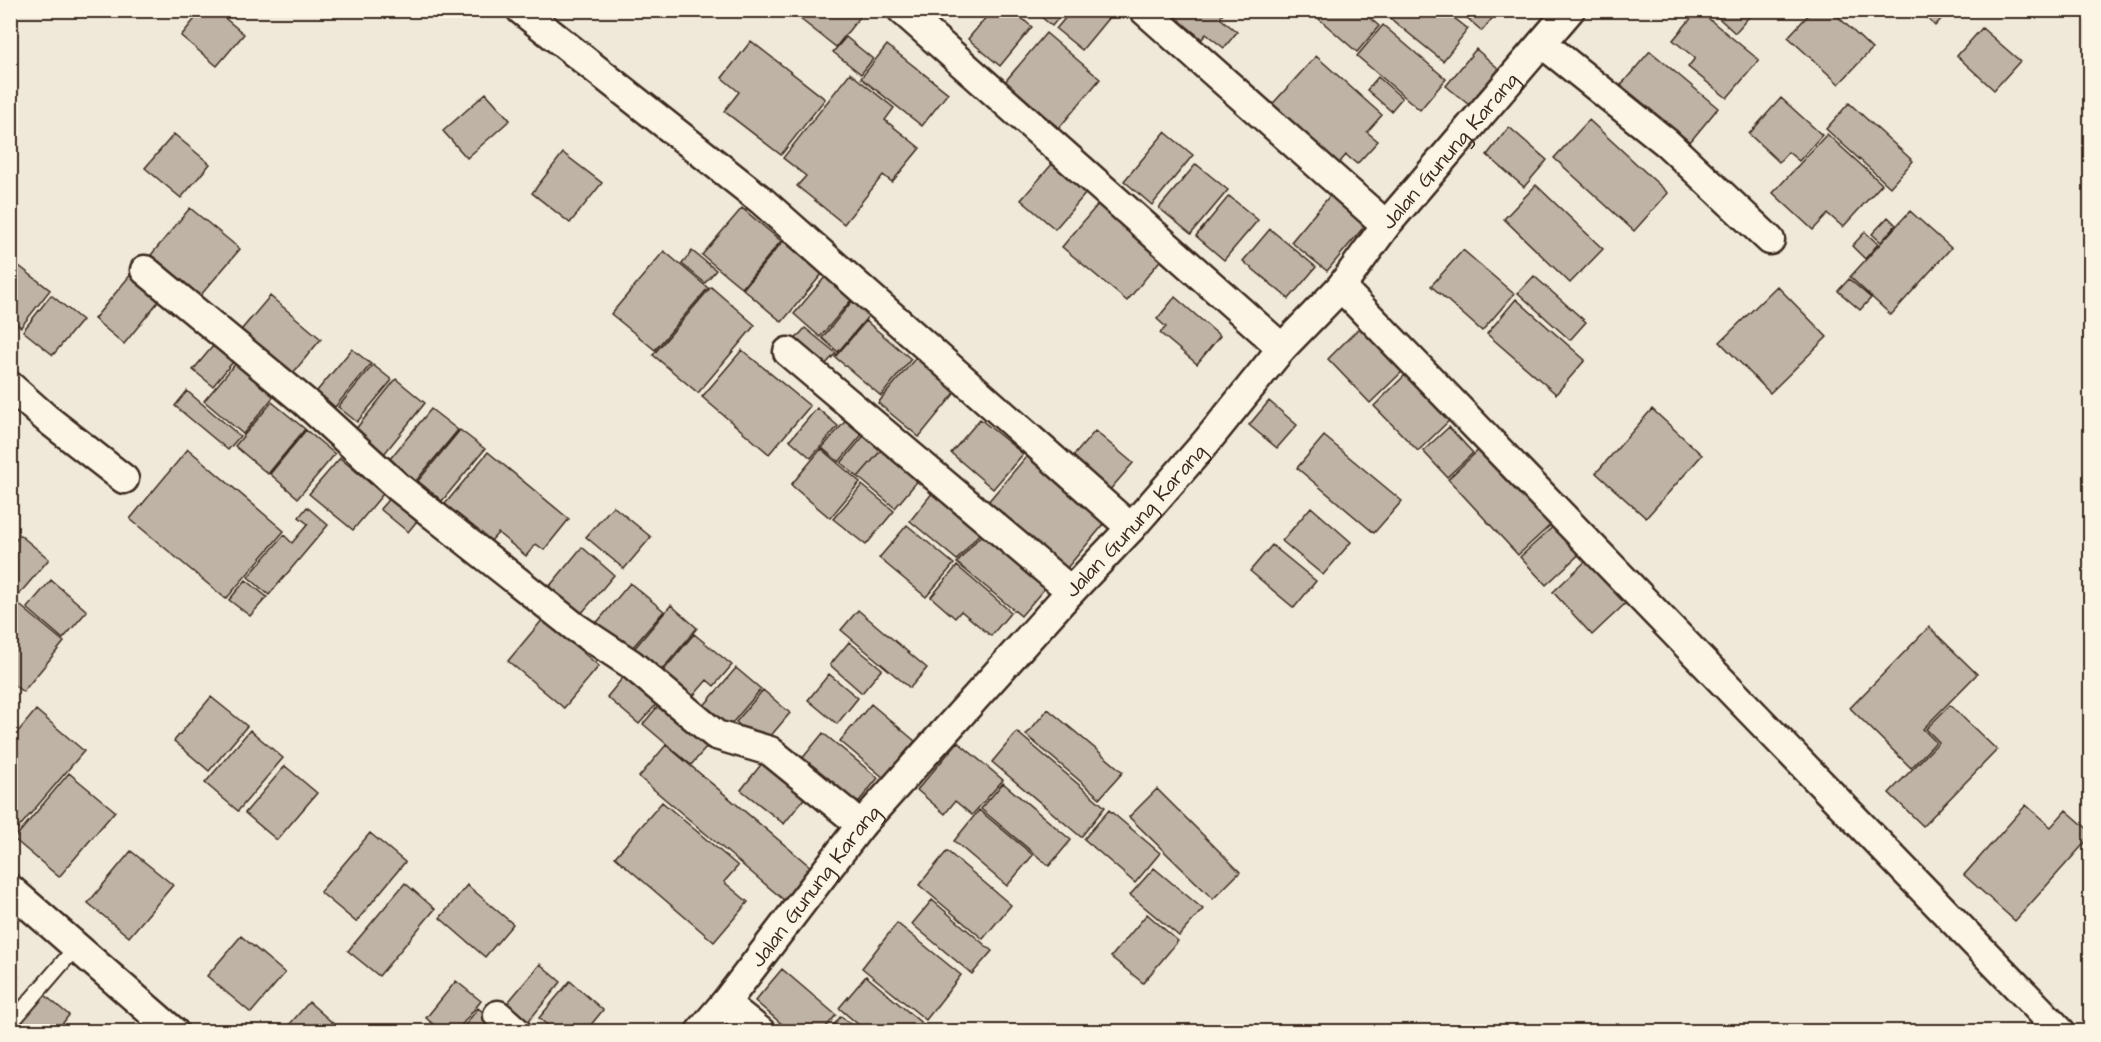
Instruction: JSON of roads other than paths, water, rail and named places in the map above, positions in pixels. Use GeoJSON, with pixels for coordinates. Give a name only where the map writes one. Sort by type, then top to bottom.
{"type":"FeatureCollection","features":[{"type":"Feature","properties":{"kind":"street"},"geometry":{"type":"LineString","coordinates":[[521,10],[761,200],[1131,528]]}},
{"type":"Feature","properties":{"kind":"street"},"geometry":{"type":"LineString","coordinates":[[902,10],[1282,348]]}},
{"type":"Feature","properties":{"kind":"street"},"geometry":{"type":"LineString","coordinates":[[1144,10],[1386,225]]}},
{"type":"Feature","properties":{"kind":"street","name":"Jalan Gunung Karang"},"geometry":{"type":"LineString","coordinates":[[700,1032],[861,825],[1071,591],[1131,528],[1207,441],[1282,348],[1341,287],[1386,225],[1569,10]]}},
{"type":"Feature","properties":{"kind":"street"},"geometry":{"type":"LineString","coordinates":[[1542,43],[1667,143],[1770,240]]}},
{"type":"Feature","properties":{"kind":"street"},"geometry":{"type":"LineString","coordinates":[[145,270],[305,402],[397,486],[574,627],[631,664],[716,735],[770,751],[861,825]]}},
{"type":"Feature","properties":{"kind":"street"},"geometry":{"type":"LineString","coordinates":[[1341,287],[2061,1032]]}},
{"type":"Feature","properties":{"kind":"street"},"geometry":{"type":"LineString","coordinates":[[788,352],[1071,591]]}},
{"type":"Feature","properties":{"kind":"street"},"geometry":{"type":"LineString","coordinates":[[10,387],[124,479]]}},
{"type":"Feature","properties":{"kind":"street"},"geometry":{"type":"LineString","coordinates":[[10,889],[174,1032]]}},
{"type":"Feature","properties":{"kind":"street"},"geometry":{"type":"LineString","coordinates":[[725,1002],[761,1032]]}},
{"type":"Feature","properties":{"kind":"lane"},"geometry":{"type":"LineString","coordinates":[[10,1024],[77,946]]}}]}
